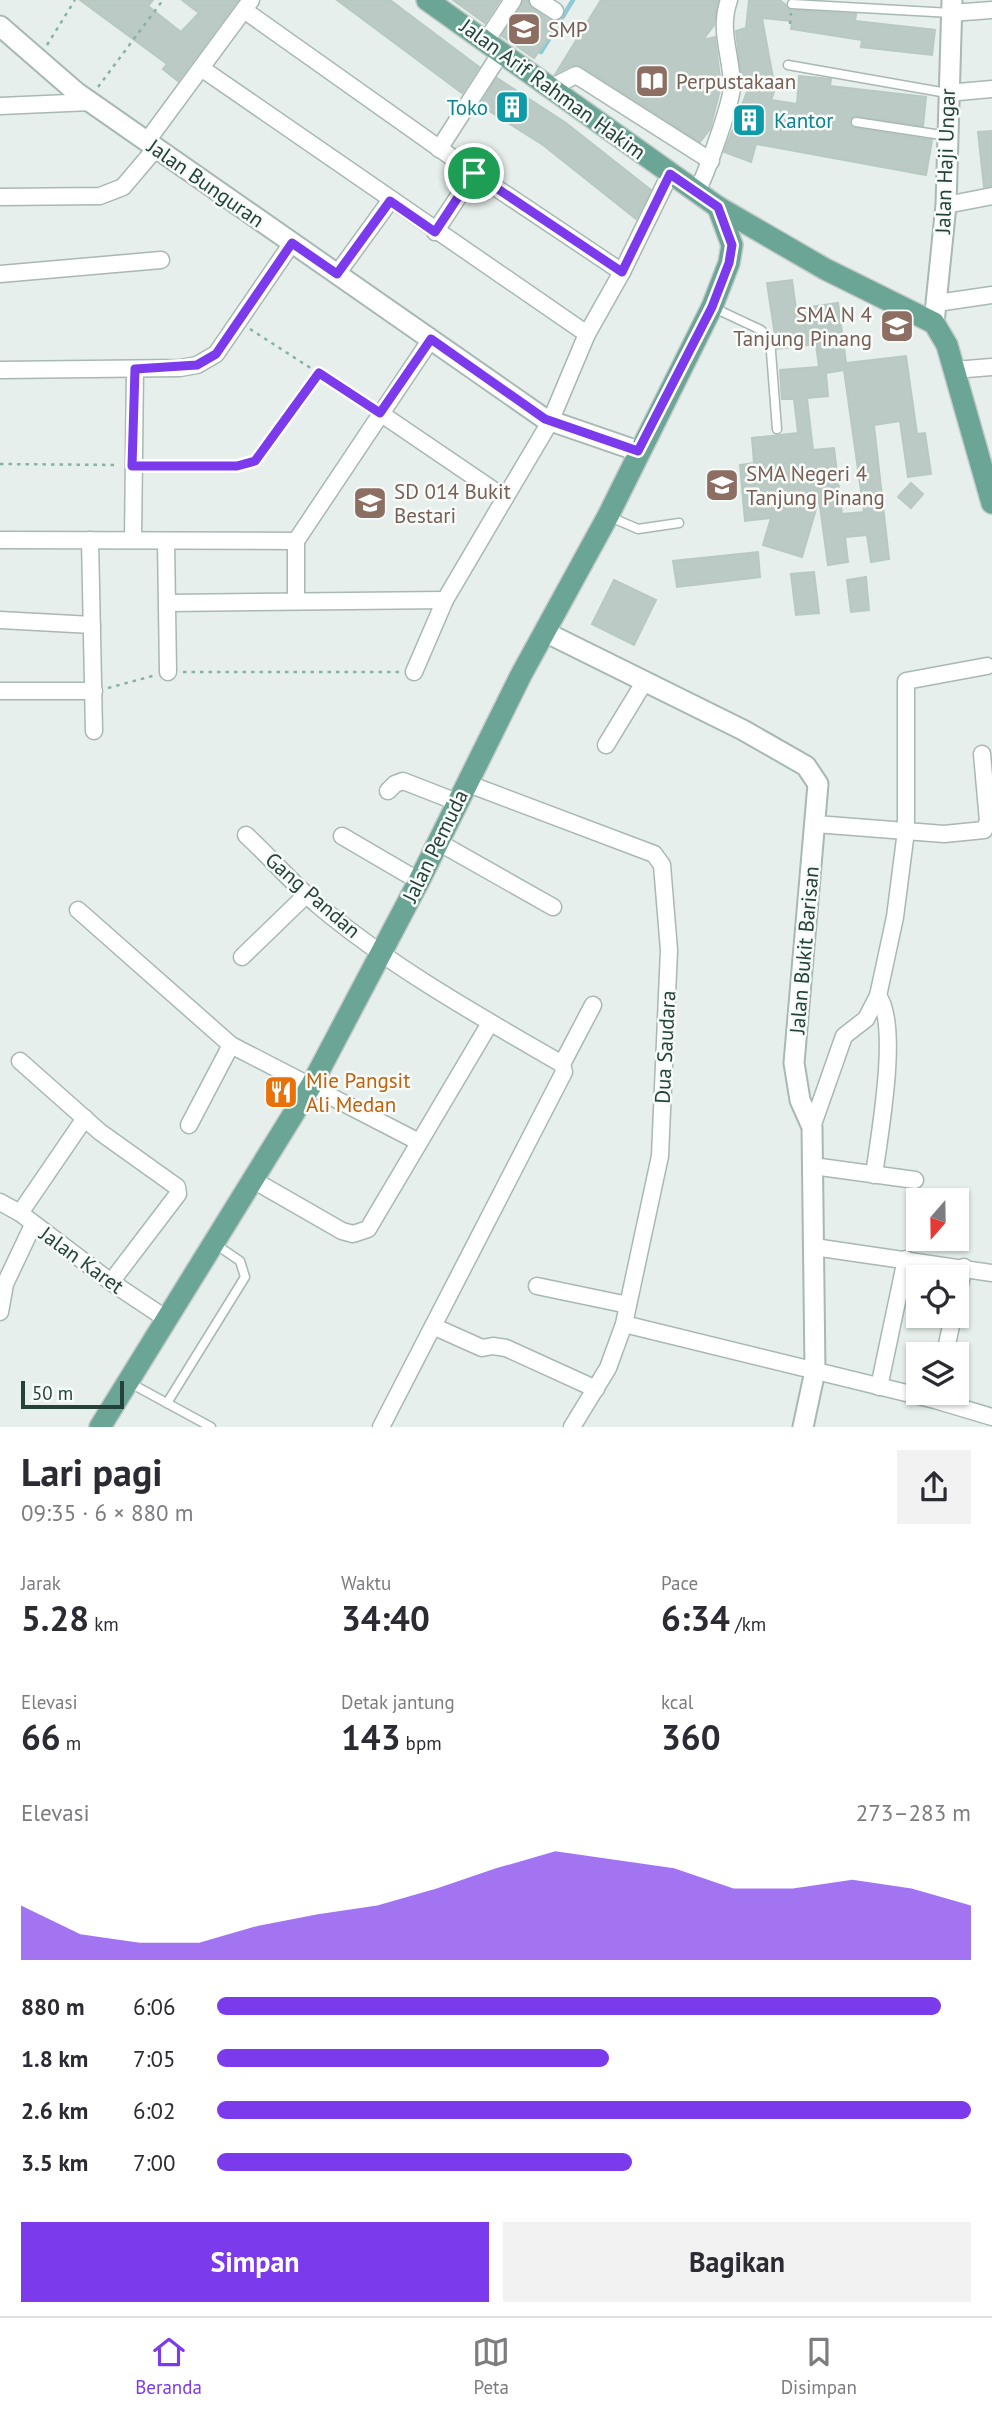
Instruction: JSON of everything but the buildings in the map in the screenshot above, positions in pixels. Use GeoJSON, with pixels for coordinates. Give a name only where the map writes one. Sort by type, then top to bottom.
{"type":"FeatureCollection","features":[{"type":"Feature","properties":{"kind":"main road","name":"Jalan Arif Rahman Hakim"},"geometry":{"type":"LineString","coordinates":[[426,0],[718,207],[825,269],[935,313]]}},
{"type":"Feature","properties":{"kind":"main road"},"geometry":{"type":"LineString","coordinates":[[718,207],[732,245],[754,227]]}},
{"type":"Feature","properties":{"kind":"main road","name":"Jalan Pemuda"},"geometry":{"type":"LineString","coordinates":[[100,1427],[166,1318],[255,1181],[312,1084],[545,632],[608,516],[712,307],[729,263],[732,245]]}},
{"type":"Feature","properties":{"kind":"main road"},"geometry":{"type":"LineString","coordinates":[[935,313],[985,454],[992,503]]}},
{"type":"Feature","properties":{"kind":"street"},"geometry":{"type":"LineString","coordinates":[[439,149],[494,46],[513,0]]}},
{"type":"Feature","properties":{"kind":"street"},"geometry":{"type":"LineString","coordinates":[[538,0],[555,11]]}},
{"type":"Feature","properties":{"kind":"street"},"geometry":{"type":"LineString","coordinates":[[697,191],[711,161],[732,88],[722,22],[729,0]]}},
{"type":"Feature","properties":{"kind":"street"},"geometry":{"type":"LineString","coordinates":[[0,197],[100,196],[123,187],[201,68],[247,5],[439,149],[622,272]]}},
{"type":"Feature","properties":{"kind":"street"},"geometry":{"type":"LineString","coordinates":[[952,7],[992,10]]}},
{"type":"Feature","properties":{"kind":"street","name":"Jalan Haji Ungar"},"geometry":{"type":"LineString","coordinates":[[935,313],[946,205],[947,93],[952,7]]}},
{"type":"Feature","properties":{"kind":"street","name":"Jalan Bunguran"},"geometry":{"type":"LineString","coordinates":[[0,26],[90,101],[550,422],[638,451]]}},
{"type":"Feature","properties":{"kind":"street"},"geometry":{"type":"LineString","coordinates":[[201,68],[390,201],[587,334]]}},
{"type":"Feature","properties":{"kind":"street"},"geometry":{"type":"LineString","coordinates":[[552,87],[576,75],[711,161]]}},
{"type":"Feature","properties":{"kind":"street"},"geometry":{"type":"LineString","coordinates":[[947,93],[992,89]]}},
{"type":"Feature","properties":{"kind":"street"},"geometry":{"type":"LineString","coordinates":[[0,106],[90,101]]}},
{"type":"Feature","properties":{"kind":"street"},"geometry":{"type":"LineString","coordinates":[[435,232],[474,173]]}},
{"type":"Feature","properties":{"kind":"street"},"geometry":{"type":"LineString","coordinates":[[414,672],[445,600],[550,422],[587,334],[622,272],[670,174]]}},
{"type":"Feature","properties":{"kind":"street"},"geometry":{"type":"LineString","coordinates":[[946,205],[992,196]]}},
{"type":"Feature","properties":{"kind":"street"},"geometry":{"type":"LineString","coordinates":[[337,274],[390,201]]}},
{"type":"Feature","properties":{"kind":"street"},"geometry":{"type":"LineString","coordinates":[[0,370],[135,369],[197,365],[216,354],[292,243]]}},
{"type":"Feature","properties":{"kind":"street"},"geometry":{"type":"LineString","coordinates":[[0,275],[161,260]]}},
{"type":"Feature","properties":{"kind":"street"},"geometry":{"type":"LineString","coordinates":[[935,313],[992,295]]}},
{"type":"Feature","properties":{"kind":"street"},"geometry":{"type":"LineString","coordinates":[[296,601],[296,541],[431,339]]}},
{"type":"Feature","properties":{"kind":"street"},"geometry":{"type":"LineString","coordinates":[[954,370],[992,367]]}},
{"type":"Feature","properties":{"kind":"street"},"geometry":{"type":"LineString","coordinates":[[133,540],[135,369]]}},
{"type":"Feature","properties":{"kind":"street"},"geometry":{"type":"LineString","coordinates":[[380,413],[505,498]]}},
{"type":"Feature","properties":{"kind":"street"},"geometry":{"type":"LineString","coordinates":[[0,540],[296,541]]}},
{"type":"Feature","properties":{"kind":"street"},"geometry":{"type":"LineString","coordinates":[[90,540],[94,731]]}},
{"type":"Feature","properties":{"kind":"street"},"geometry":{"type":"LineString","coordinates":[[166,541],[168,672]]}},
{"type":"Feature","properties":{"kind":"street"},"geometry":{"type":"LineString","coordinates":[[168,603],[445,600]]}},
{"type":"Feature","properties":{"kind":"street"},"geometry":{"type":"LineString","coordinates":[[0,620],[92,625]]}},
{"type":"Feature","properties":{"kind":"street","name":"Jalan Bukit Barisan"},"geometry":{"type":"LineString","coordinates":[[545,632],[743,730],[806,766],[818,785],[794,1063],[800,1100],[812,1127],[813,1166],[815,1371],[803,1427]]}},
{"type":"Feature","properties":{"kind":"street"},"geometry":{"type":"LineString","coordinates":[[812,1127],[844,1036],[866,1019],[878,996],[895,917],[906,831],[906,681],[987,666]]}},
{"type":"Feature","properties":{"kind":"street"},"geometry":{"type":"LineString","coordinates":[[606,745],[645,681]]}},
{"type":"Feature","properties":{"kind":"street"},"geometry":{"type":"LineString","coordinates":[[0,691],[94,691]]}},
{"type":"Feature","properties":{"kind":"street"},"geometry":{"type":"LineString","coordinates":[[816,824],[944,834],[984,830],[990,812],[982,754]]}},
{"type":"Feature","properties":{"kind":"street","name":"Dua Saudara"},"geometry":{"type":"LineString","coordinates":[[388,792],[395,784],[403,781],[462,793],[654,854],[662,865],[669,950],[660,1156],[624,1324],[608,1368],[572,1427]]}},
{"type":"Feature","properties":{"kind":"street","name":"Gang Pandan"},"geometry":{"type":"LineString","coordinates":[[246,835],[306,895],[381,953],[490,1023],[562,1064]]}},
{"type":"Feature","properties":{"kind":"street"},"geometry":{"type":"LineString","coordinates":[[342,836],[419,881]]}},
{"type":"Feature","properties":{"kind":"street"},"geometry":{"type":"LineString","coordinates":[[438,842],[553,907]]}},
{"type":"Feature","properties":{"kind":"street"},"geometry":{"type":"LineString","coordinates":[[242,957],[306,895]]}},
{"type":"Feature","properties":{"kind":"street"},"geometry":{"type":"LineString","coordinates":[[78,910],[230,1045],[312,1084],[419,1142]]}},
{"type":"Feature","properties":{"kind":"street"},"geometry":{"type":"LineString","coordinates":[[874,1175],[888,1057],[887,1012],[878,996]]}},
{"type":"Feature","properties":{"kind":"street"},"geometry":{"type":"LineString","coordinates":[[381,1427],[435,1327],[564,1072],[562,1064],[593,1004]]}},
{"type":"Feature","properties":{"kind":"street"},"geometry":{"type":"LineString","coordinates":[[255,1181],[353,1234],[368,1229],[490,1023]]}},
{"type":"Feature","properties":{"kind":"street"},"geometry":{"type":"LineString","coordinates":[[189,1125],[230,1045]]}},
{"type":"Feature","properties":{"kind":"street"},"geometry":{"type":"LineString","coordinates":[[20,1061],[100,1132],[177,1187],[178,1194],[111,1282]]}},
{"type":"Feature","properties":{"kind":"street"},"geometry":{"type":"LineString","coordinates":[[20,1213],[85,1118]]}},
{"type":"Feature","properties":{"kind":"street"},"geometry":{"type":"LineString","coordinates":[[813,1166],[915,1180]]}},
{"type":"Feature","properties":{"kind":"street","name":"Jalan Karet"},"geometry":{"type":"LineString","coordinates":[[0,1202],[20,1213],[111,1282],[166,1318]]}},
{"type":"Feature","properties":{"kind":"street"},"geometry":{"type":"LineString","coordinates":[[0,1312],[2,1283],[33,1225]]}},
{"type":"Feature","properties":{"kind":"street"},"geometry":{"type":"LineString","coordinates":[[814,1247],[950,1265]]}},
{"type":"Feature","properties":{"kind":"street"},"geometry":{"type":"LineString","coordinates":[[879,1387],[906,1259]]}},
{"type":"Feature","properties":{"kind":"street"},"geometry":{"type":"LineString","coordinates":[[969,1268],[992,1273]]}},
{"type":"Feature","properties":{"kind":"street"},"geometry":{"type":"LineString","coordinates":[[537,1286],[628,1305]]}},
{"type":"Feature","properties":{"kind":"street"},"geometry":{"type":"LineString","coordinates":[[624,1324],[879,1387],[906,1391]]}},
{"type":"Feature","properties":{"kind":"street"},"geometry":{"type":"LineString","coordinates":[[435,1327],[482,1349],[493,1346],[506,1348],[596,1389]]}},
{"type":"Feature","properties":{"kind":"street"},"geometry":{"type":"LineString","coordinates":[[963,1405],[992,1415]]}},
{"type":"Feature","properties":{"kind":"lane"},"geometry":{"type":"LineString","coordinates":[[792,4],[952,7]]}},
{"type":"Feature","properties":{"kind":"lane"},"geometry":{"type":"LineString","coordinates":[[788,65],[947,93]]}},
{"type":"Feature","properties":{"kind":"lane"},"geometry":{"type":"LineString","coordinates":[[856,122],[948,136]]}},
{"type":"Feature","properties":{"kind":"lane"},"geometry":{"type":"LineString","coordinates":[[712,307],[761,330],[770,339],[777,429]]}},
{"type":"Feature","properties":{"kind":"lane"},"geometry":{"type":"LineString","coordinates":[[608,516],[638,529],[679,523]]}},
{"type":"Feature","properties":{"kind":"lane"},"geometry":{"type":"LineString","coordinates":[[167,1403],[245,1277],[240,1261],[215,1244]]}},
{"type":"Feature","properties":{"kind":"lane"},"geometry":{"type":"LineString","coordinates":[[128,1381],[211,1427]]}},
{"type":"Feature","properties":{"kind":"path"},"geometry":{"type":"LineString","coordinates":[[38,60],[75,0]]}},
{"type":"Feature","properties":{"kind":"path"},"geometry":{"type":"LineString","coordinates":[[90,101],[163,0]]}},
{"type":"Feature","properties":{"kind":"path"},"geometry":{"type":"LineString","coordinates":[[239,321],[380,413]]}},
{"type":"Feature","properties":{"kind":"path"},"geometry":{"type":"LineString","coordinates":[[0,464],[237,466],[255,461],[319,373]]}},
{"type":"Feature","properties":{"kind":"path"},"geometry":{"type":"LineString","coordinates":[[94,691],[168,672],[414,672]]}},
{"type":"Feature","properties":{"kind":"waterway"},"geometry":{"type":"LineString","coordinates":[[541,52],[573,0]]}},
{"type":"Feature","properties":{"kind":"place","name":"SMP"},"geometry":{"type":"Point","coordinates":[524,29]}},
{"type":"Feature","properties":{"kind":"place","name":"Perpustakaan"},"geometry":{"type":"Point","coordinates":[652,81]}},
{"type":"Feature","properties":{"kind":"place","name":"Toko"},"geometry":{"type":"Point","coordinates":[512,107]}},
{"type":"Feature","properties":{"kind":"place","name":"Kantor"},"geometry":{"type":"Point","coordinates":[749,120]}},
{"type":"Feature","properties":{"kind":"place","name":"SMA N 4 Tanjung Pinang"},"geometry":{"type":"Point","coordinates":[897,326]}},
{"type":"Feature","properties":{"kind":"place","name":"SMA Negeri 4 Tanjung Pinang"},"geometry":{"type":"Point","coordinates":[722,485]}},
{"type":"Feature","properties":{"kind":"place","name":"SD 014 Bukit Bestari"},"geometry":{"type":"Point","coordinates":[370,503]}},
{"type":"Feature","properties":{"kind":"place","name":"Mie Pangsit Ali Medan"},"geometry":{"type":"Point","coordinates":[281,1092]}},
{"type":"Feature","properties":{"kind":"route"},"geometry":{"type":"LineString","coordinates":[[474,173],[622,272],[670,174],[718,207],[732,245],[729,263],[712,307],[638,451],[550,422],[431,339],[380,413],[319,373],[255,461],[237,466],[132,466],[135,369],[197,365],[216,354],[292,243],[337,274],[390,201],[435,232],[474,173]]}}]}
